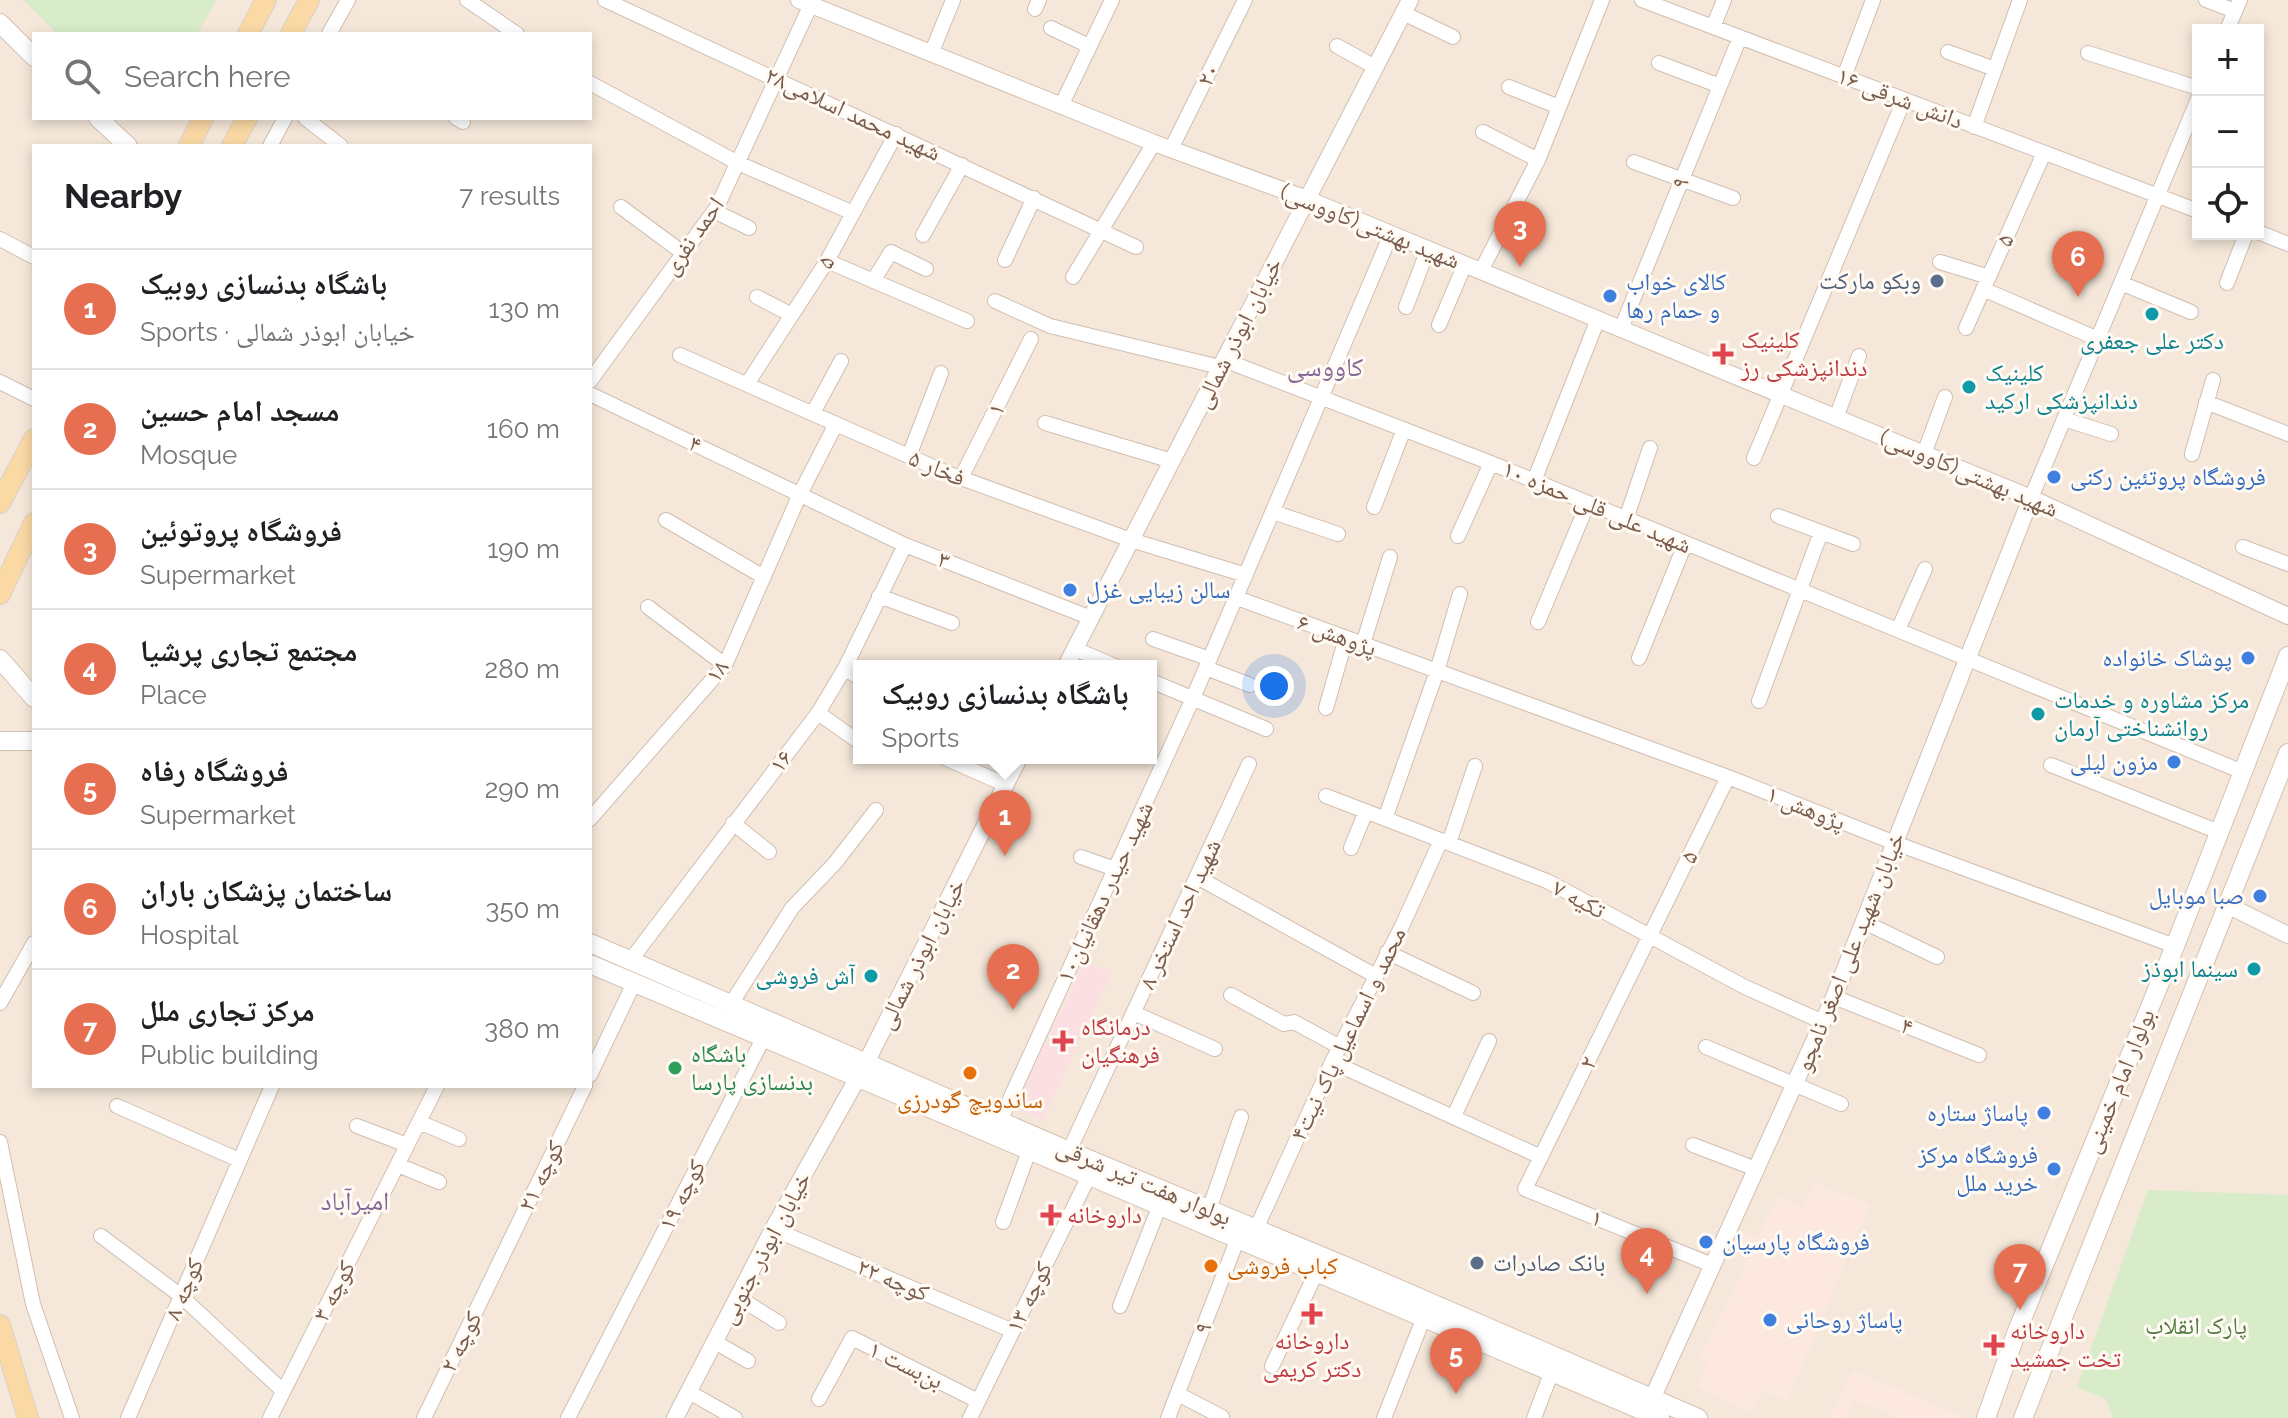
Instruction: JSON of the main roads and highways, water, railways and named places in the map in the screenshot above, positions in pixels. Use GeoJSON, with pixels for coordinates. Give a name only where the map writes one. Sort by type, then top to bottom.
{"type":"FeatureCollection","features":[{"type":"Feature","properties":{"kind":"main road"},"geometry":{"type":"LineString","coordinates":[[249,32],[266,0]]}},
{"type":"Feature","properties":{"kind":"main road"},"geometry":{"type":"LineString","coordinates":[[292,32],[309,0]]}},
{"type":"Feature","properties":{"kind":"main road"},"geometry":{"type":"LineString","coordinates":[[0,23],[32,55]]}},
{"type":"Feature","properties":{"kind":"main road"},"geometry":{"type":"LineString","coordinates":[[100,120],[126,144]]}},
{"type":"Feature","properties":{"kind":"main road"},"geometry":{"type":"LineString","coordinates":[[190,144],[202,120]]}},
{"type":"Feature","properties":{"kind":"main road"},"geometry":{"type":"LineString","coordinates":[[233,144],[246,120]]}},
{"type":"Feature","properties":{"kind":"main road"},"geometry":{"type":"LineString","coordinates":[[0,503],[32,443]]}},
{"type":"Feature","properties":{"kind":"main road"},"geometry":{"type":"LineString","coordinates":[[0,594],[8,564],[32,526]]}},
{"type":"Feature","properties":{"kind":"main road","name":"بولوار امام خمینی"},"geometry":{"type":"LineString","coordinates":[[1986,1418],[2017,1331],[2175,946],[2288,656]]}},
{"type":"Feature","properties":{"kind":"main road"},"geometry":{"type":"LineString","coordinates":[[0,659],[32,696]]}},
{"type":"Feature","properties":{"kind":"main road"},"geometry":{"type":"LineString","coordinates":[[0,741],[32,741]]}},
{"type":"Feature","properties":{"kind":"main road","name":"بولوار امام خمینی"},"geometry":{"type":"LineString","coordinates":[[2023,1418],[2227,905],[2282,785],[2288,753]]}},
{"type":"Feature","properties":{"kind":"main road","name":"بولوار هفت تیر شرقی"},"geometry":{"type":"LineString","coordinates":[[592,944],[731,1004],[861,1071],[1029,1151],[1317,1271],[1352,1277],[1698,1418]]}},
{"type":"Feature","properties":{"kind":"main road","name":"بولوار هفت تیر شرقی"},"geometry":{"type":"LineString","coordinates":[[592,965],[763,1039],[1000,1121],[1256,1229],[1424,1317],[1660,1418]]}},
{"type":"Feature","properties":{"kind":"main road"},"geometry":{"type":"LineString","coordinates":[[0,1325],[28,1418]]}},
{"type":"Feature","properties":{"kind":"place","name":"فروشگاه پروتوئین"},"geometry":{"type":"Point","coordinates":[1520,267]}},
{"type":"Feature","properties":{"kind":"place","name":"وبکو مارکت"},"geometry":{"type":"Point","coordinates":[1937,281]}},
{"type":"Feature","properties":{"kind":"place","name":"کالای خواب و حمام رها"},"geometry":{"type":"Point","coordinates":[1610,296]}},
{"type":"Feature","properties":{"kind":"place","name":"ساختمان پزشکان باران"},"geometry":{"type":"Point","coordinates":[2078,297]}},
{"type":"Feature","properties":{"kind":"place","name":"دکتر علی جعفری"},"geometry":{"type":"Point","coordinates":[2152,314]}},
{"type":"Feature","properties":{"kind":"place","name":"کلینیک دندانپزشکی رز"},"geometry":{"type":"Point","coordinates":[1723,354]}},
{"type":"Feature","properties":{"kind":"place","name":"کلینیک دندانپزشکی ارکید"},"geometry":{"type":"Point","coordinates":[1969,387]}},
{"type":"Feature","properties":{"kind":"place","name":"فروشگاه پروتئین رکنی"},"geometry":{"type":"Point","coordinates":[2054,477]}},
{"type":"Feature","properties":{"kind":"place","name":"سالن زیبایی غزل"},"geometry":{"type":"Point","coordinates":[1070,590]}},
{"type":"Feature","properties":{"kind":"place","name":"پوشاک خانواده"},"geometry":{"type":"Point","coordinates":[2248,658]}},
{"type":"Feature","properties":{"kind":"place","name":"مرکز مشاوره و خدمات روانشناختی آرمان"},"geometry":{"type":"Point","coordinates":[2038,714]}},
{"type":"Feature","properties":{"kind":"place","name":"مزون لیلی"},"geometry":{"type":"Point","coordinates":[2174,762]}},
{"type":"Feature","properties":{"kind":"place","name":"باشگاه بدنسازی روبیک"},"geometry":{"type":"Point","coordinates":[1005,856]}},
{"type":"Feature","properties":{"kind":"place","name":"صبا موبایل"},"geometry":{"type":"Point","coordinates":[2260,896]}},
{"type":"Feature","properties":{"kind":"place","name":"سینما ابوذز"},"geometry":{"type":"Point","coordinates":[2254,969]}},
{"type":"Feature","properties":{"kind":"place","name":"آش فروشی"},"geometry":{"type":"Point","coordinates":[871,976]}},
{"type":"Feature","properties":{"kind":"place","name":"مسجد امام حسین"},"geometry":{"type":"Point","coordinates":[1013,1010]}},
{"type":"Feature","properties":{"kind":"place","name":"درمانگاه فرهنگیان"},"geometry":{"type":"Point","coordinates":[1063,1041]}},
{"type":"Feature","properties":{"kind":"place","name":"باشگاه بدنسازی پارسا"},"geometry":{"type":"Point","coordinates":[675,1068]}},
{"type":"Feature","properties":{"kind":"place","name":"ساندویچ گودرزی"},"geometry":{"type":"Point","coordinates":[970,1073]}},
{"type":"Feature","properties":{"kind":"place","name":"پاساژ ستاره"},"geometry":{"type":"Point","coordinates":[2044,1113]}},
{"type":"Feature","properties":{"kind":"place","name":"فروشگاه مرکز خرید ملل"},"geometry":{"type":"Point","coordinates":[2054,1169]}},
{"type":"Feature","properties":{"kind":"place","name":"داروخانه"},"geometry":{"type":"Point","coordinates":[1051,1215]}},
{"type":"Feature","properties":{"kind":"place","name":"فروشگاه پارسیان"},"geometry":{"type":"Point","coordinates":[1706,1242]}},
{"type":"Feature","properties":{"kind":"place","name":"بانک صادرات"},"geometry":{"type":"Point","coordinates":[1477,1263]}},
{"type":"Feature","properties":{"kind":"place","name":"کباب فروشی"},"geometry":{"type":"Point","coordinates":[1211,1266]}},
{"type":"Feature","properties":{"kind":"place","name":"مجتمع تجاری پرشیا"},"geometry":{"type":"Point","coordinates":[1647,1294]}},
{"type":"Feature","properties":{"kind":"place","name":"مرکز تجاری ملل"},"geometry":{"type":"Point","coordinates":[2020,1310]}},
{"type":"Feature","properties":{"kind":"place","name":"داروخانه دکتر کریمی"},"geometry":{"type":"Point","coordinates":[1312,1314]}},
{"type":"Feature","properties":{"kind":"place","name":"پاساژ روحانی"},"geometry":{"type":"Point","coordinates":[1770,1320]}},
{"type":"Feature","properties":{"kind":"place","name":"داروخانه تخت جمشيد"},"geometry":{"type":"Point","coordinates":[1994,1345]}},
{"type":"Feature","properties":{"kind":"place","name":"فروشگاه رفاه"},"geometry":{"type":"Point","coordinates":[1456,1394]}},
{"type":"Feature","properties":{"kind":"district","name":"کاووسی"},"geometry":{"type":"Point","coordinates":[1325,367]}},
{"type":"Feature","properties":{"kind":"district","name":"امیرآباد"},"geometry":{"type":"Point","coordinates":[355,1201]}},
{"type":"Feature","properties":{"kind":"park label","name":"پارک انقلاب"},"geometry":{"type":"Point","coordinates":[2196,1326]}}]}
